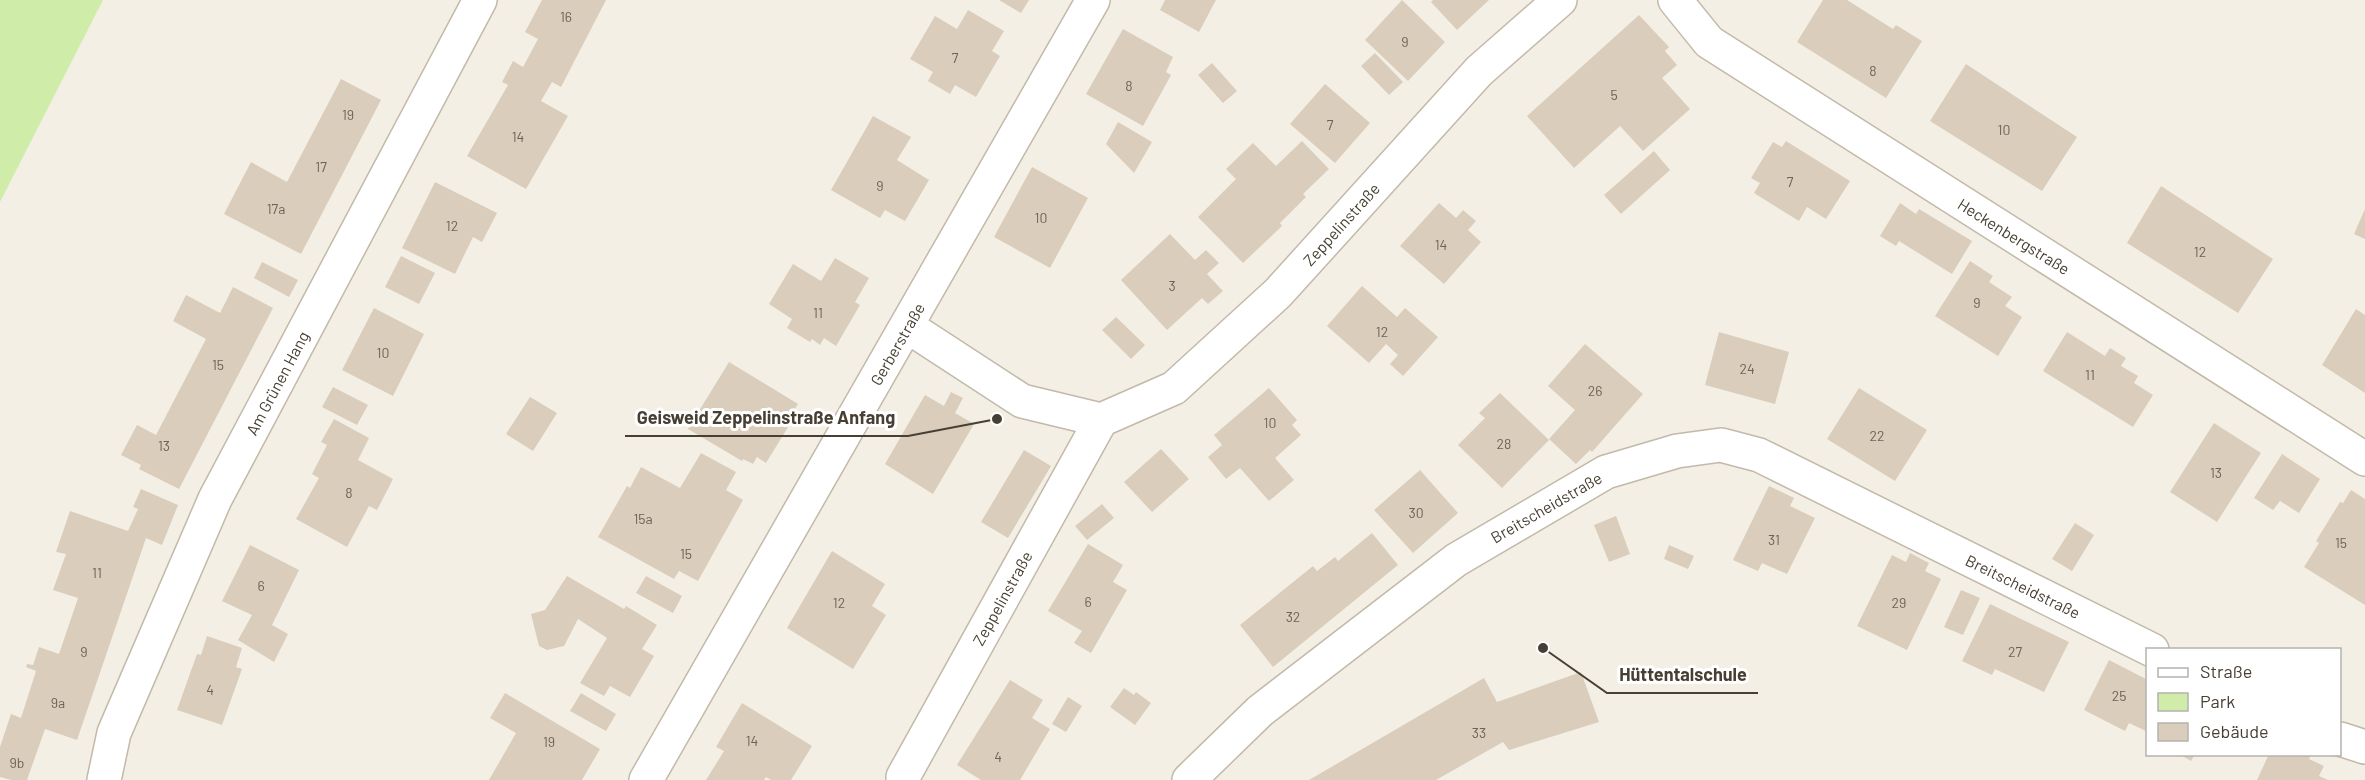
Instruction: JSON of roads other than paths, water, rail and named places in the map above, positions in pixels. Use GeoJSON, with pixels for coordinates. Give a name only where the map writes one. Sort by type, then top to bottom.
{"type":"FeatureCollection","features":[{"type":"Feature","properties":{"kind":"street","name":"Am Grünen Hang"},"geometry":{"type":"LineString","coordinates":[[104,780],[114,734],[215,499],[480,0]]}},
{"type":"Feature","properties":{"kind":"street","name":"Gerberstraße"},"geometry":{"type":"LineString","coordinates":[[646,780],[1093,0]]}},
{"type":"Feature","properties":{"kind":"street","name":"Zeppelinstraße"},"geometry":{"type":"LineString","coordinates":[[903,777],[1101,420],[1174,388],[1278,294],[1479,70],[1560,0]]}},
{"type":"Feature","properties":{"kind":"street","name":"Heckenbergstraße"},"geometry":{"type":"LineString","coordinates":[[1675,0],[1709,42],[2365,459]]}},
{"type":"Feature","properties":{"kind":"street"},"geometry":{"type":"LineString","coordinates":[[907,326],[1022,401],[1101,420]]}},
{"type":"Feature","properties":{"kind":"street","name":"Breitscheidstraße"},"geometry":{"type":"LineString","coordinates":[[1189,780],[1260,711],[1456,560],[1606,472],[1677,451],[1720,445],[1759,455],[2148,648]]}},
{"type":"Feature","properties":{"kind":"street"},"geometry":{"type":"LineString","coordinates":[[2341,739],[2365,747]]}},
{"type":"Feature","properties":{"kind":"place","name":"Geisweid Zeppelinstraße Anfang"},"geometry":{"type":"Point","coordinates":[997,419]}},
{"type":"Feature","properties":{"kind":"place","name":"Hüttentalschule"},"geometry":{"type":"Point","coordinates":[1543,648]}}]}
